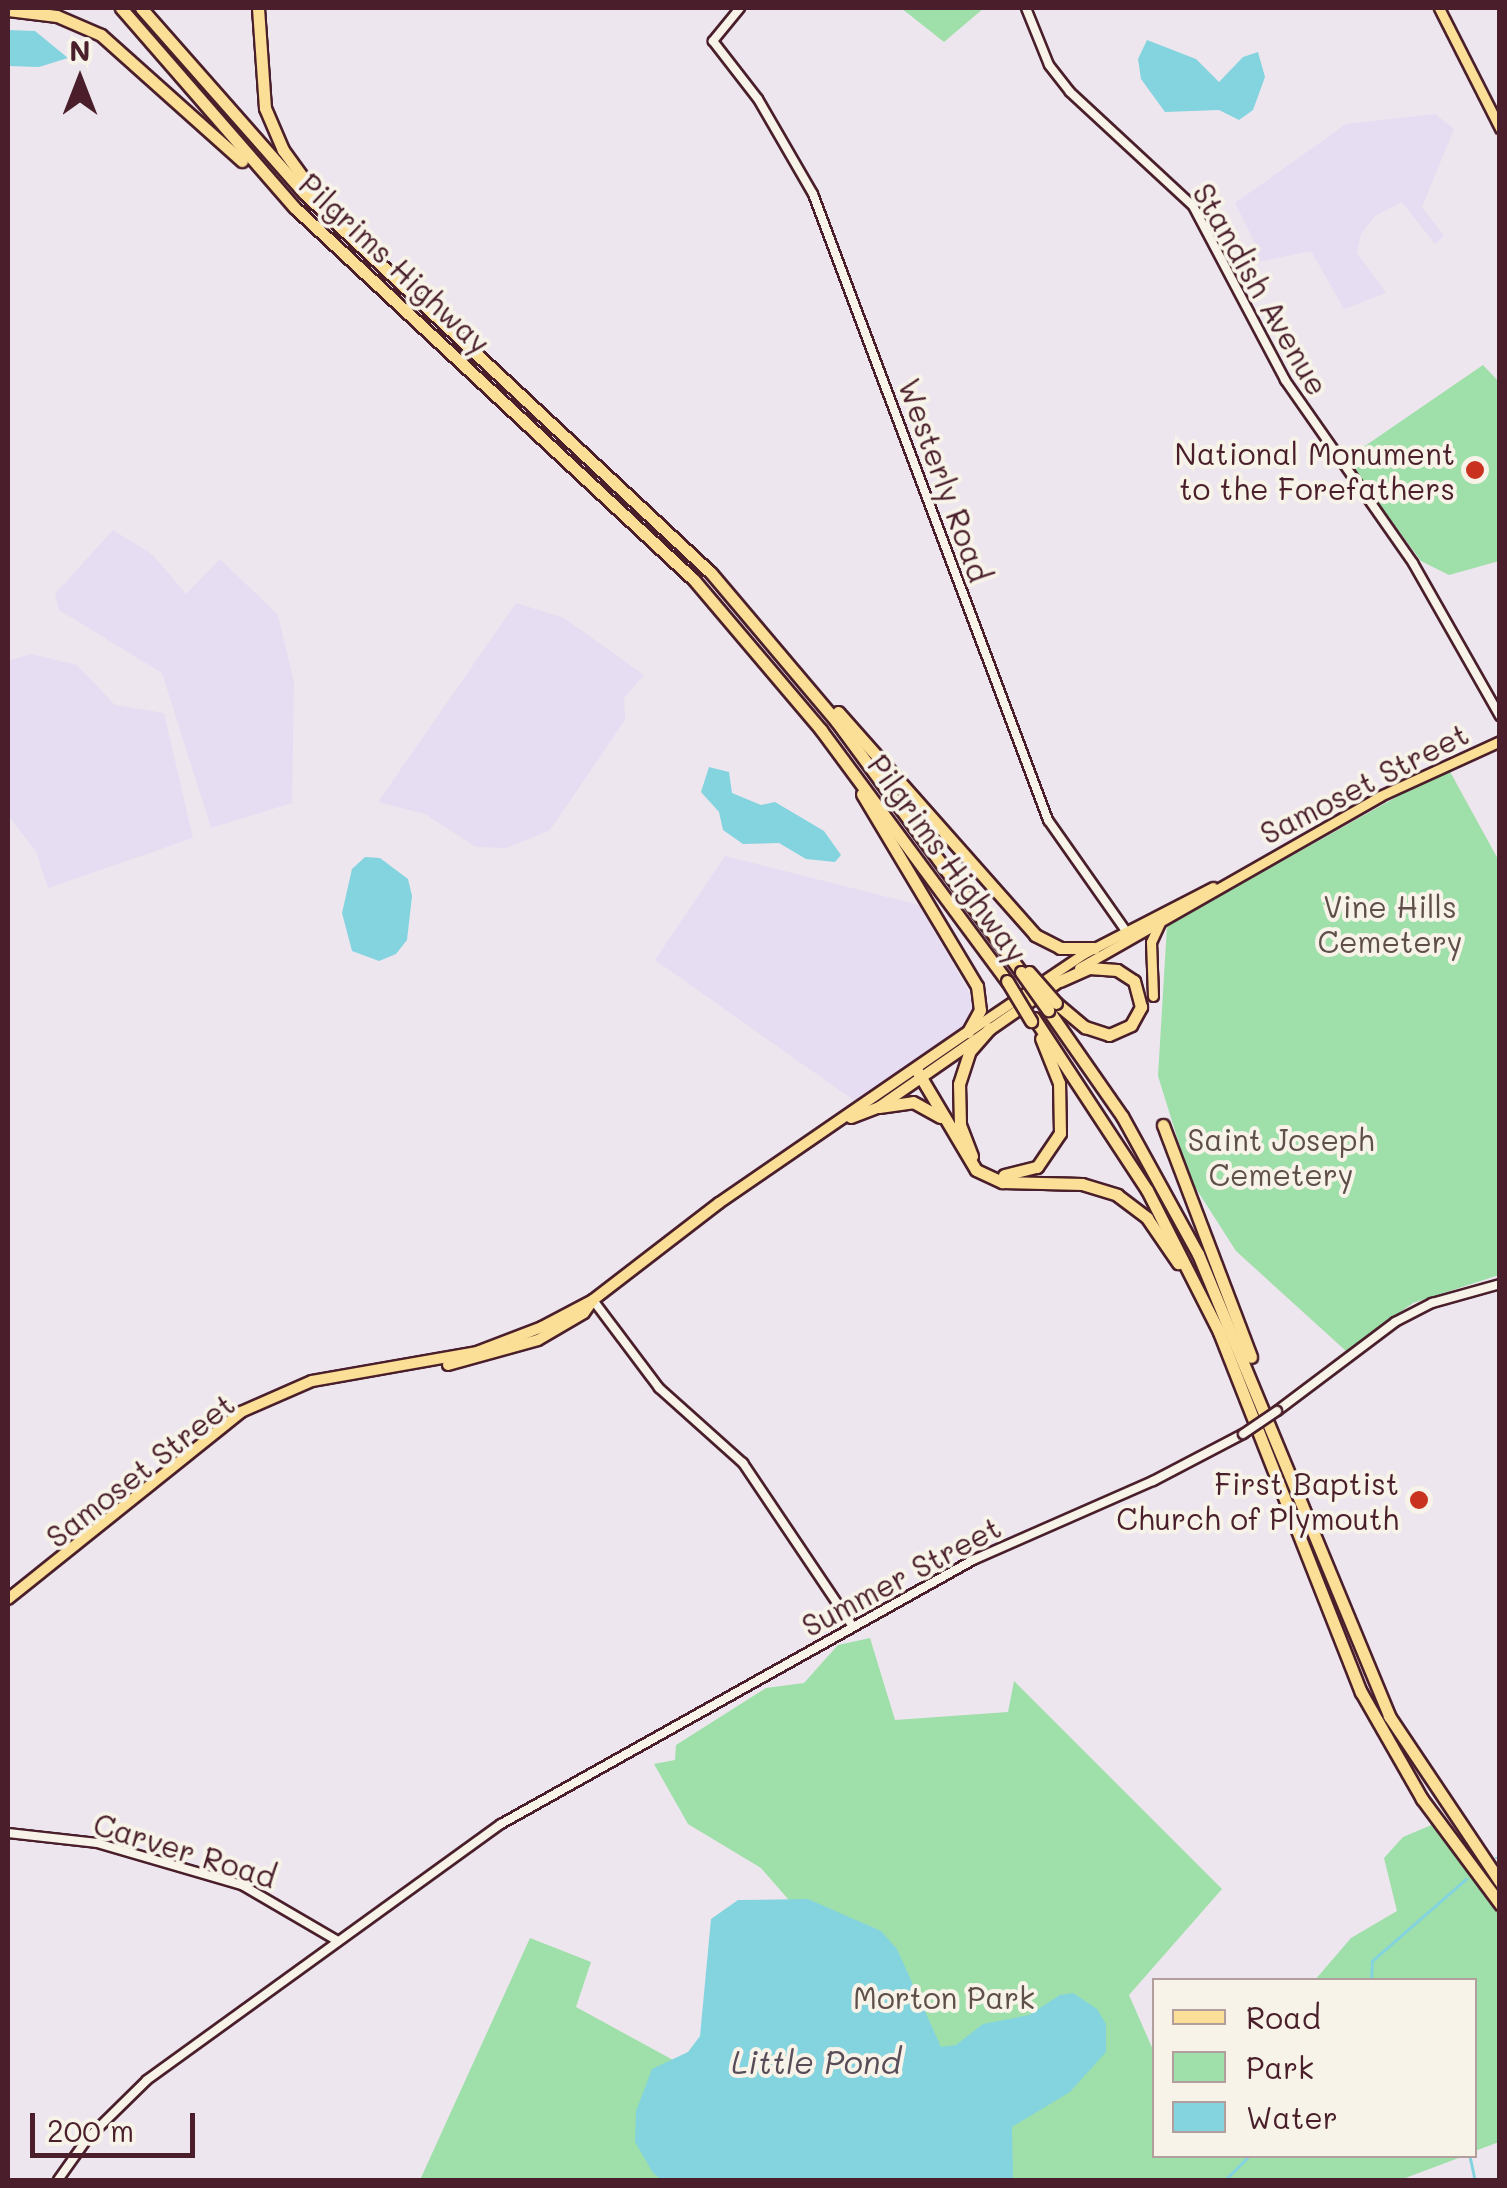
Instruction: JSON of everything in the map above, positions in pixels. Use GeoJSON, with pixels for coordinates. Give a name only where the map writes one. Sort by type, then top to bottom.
{"type":"FeatureCollection","features":[{"type":"Feature","properties":{"kind":"highway","name":"Pilgrims Highway"},"geometry":{"type":"LineString","coordinates":[[122,8],[294,207],[643,527],[832,744],[1033,1020]]}},
{"type":"Feature","properties":{"kind":"highway","name":"Pilgrims Highway"},"geometry":{"type":"LineString","coordinates":[[141,8],[330,219],[644,504],[802,679],[1052,1006]]}},
{"type":"Feature","properties":{"kind":"highway"},"geometry":{"type":"LineString","coordinates":[[258,8],[259,77],[270,121],[330,219]]}},
{"type":"Feature","properties":{"kind":"highway"},"geometry":{"type":"LineString","coordinates":[[8,10],[58,16],[116,44],[294,207]]}},
{"type":"Feature","properties":{"kind":"highway"},"geometry":{"type":"LineString","coordinates":[[802,679],[930,810],[1036,935],[1060,948],[1094,948]]}},
{"type":"Feature","properties":{"kind":"highway"},"geometry":{"type":"LineString","coordinates":[[832,744],[977,986],[980,1010],[968,1032]]}},
{"type":"Feature","properties":{"kind":"highway"},"geometry":{"type":"LineString","coordinates":[[1052,1006],[1085,1028],[1109,1035],[1128,1029],[1141,1007],[1134,981],[1117,970],[1090,968],[1060,981]]}},
{"type":"Feature","properties":{"kind":"highway","name":"Samoset Street"},"geometry":{"type":"LineString","coordinates":[[8,1607],[208,1442],[266,1406],[343,1380],[514,1350],[578,1317],[593,1300],[719,1203],[1060,981]]}},
{"type":"Feature","properties":{"kind":"highway"},"geometry":{"type":"LineString","coordinates":[[1052,1006],[1154,1171],[1263,1405],[1370,1679],[1428,1783],[1500,1882]]}},
{"type":"Feature","properties":{"kind":"highway"},"geometry":{"type":"LineString","coordinates":[[990,1028],[963,1066],[960,1124],[978,1163],[1018,1174],[1045,1160],[1062,1124],[1055,1068],[1033,1020]]}},
{"type":"Feature","properties":{"kind":"highway"},"geometry":{"type":"LineString","coordinates":[[1033,1020],[1147,1190],[1235,1368],[1361,1692],[1422,1800],[1500,1904]]}},
{"type":"Feature","properties":{"kind":"highway","name":"Samoset Street"},"geometry":{"type":"LineString","coordinates":[[851,1118],[879,1107],[968,1032]]}},
{"type":"Feature","properties":{"kind":"highway"},"geometry":{"type":"LineString","coordinates":[[917,1073],[969,1163],[993,1179],[1094,1186],[1138,1209],[1177,1261],[1235,1368]]}},
{"type":"Feature","properties":{"kind":"highway"},"geometry":{"type":"LineString","coordinates":[[879,1107],[919,1104],[947,1125]]}},
{"type":"Feature","properties":{"kind":"highway"},"geometry":{"type":"LineString","coordinates":[[1163,1125],[1185,1195],[1230,1291],[1263,1405]]}},
{"type":"Feature","properties":{"kind":"highway","name":"Samoset Street"},"geometry":{"type":"LineString","coordinates":[[8,1599],[256,1403],[322,1378],[490,1348],[593,1300]]}},
{"type":"Feature","properties":{"kind":"main road"},"geometry":{"type":"LineString","coordinates":[[1439,8],[1500,128]]}},
{"type":"Feature","properties":{"kind":"main road","name":"Samoset Street"},"geometry":{"type":"LineString","coordinates":[[968,1032],[1094,948],[1162,920],[1380,796],[1500,741]]}},
{"type":"Feature","properties":{"kind":"main road","name":"Samoset Street"},"geometry":{"type":"LineString","coordinates":[[1060,981],[1128,934],[1252,870]]}},
{"type":"Feature","properties":{"kind":"main road"},"geometry":{"type":"LineString","coordinates":[[1153,996],[1151,942],[1162,920]]}},
{"type":"Feature","properties":{"kind":"street","name":"Westerly Road"},"geometry":{"type":"LineString","coordinates":[[740,8],[713,41],[758,99],[813,194],[1048,820],[1128,934]]}},
{"type":"Feature","properties":{"kind":"street","name":"Standish Avenue"},"geometry":{"type":"LineString","coordinates":[[1026,8],[1049,64],[1070,92],[1193,206],[1285,380],[1413,563],[1500,716]]}},
{"type":"Feature","properties":{"kind":"street","name":"Summer Street"},"geometry":{"type":"LineString","coordinates":[[58,2180],[121,2102],[338,1940],[541,1800],[973,1560],[1153,1482],[1242,1434],[1402,1318],[1500,1284]]}},
{"type":"Feature","properties":{"kind":"street"},"geometry":{"type":"LineString","coordinates":[[593,1300],[659,1388],[743,1463],[852,1625]]}},
{"type":"Feature","properties":{"kind":"street","name":"Carver Road"},"geometry":{"type":"LineString","coordinates":[[8,1832],[86,1841],[232,1881],[272,1898],[338,1940]]}},
{"type":"Feature","properties":{"kind":"shaded area"},"geometry":{"type":"Polygon","coordinates":[[[1435,114],[1454,129],[1422,207],[1444,236],[1435,244],[1402,202],[1375,216],[1361,234],[1357,253],[1386,293],[1344,309],[1311,251],[1234,267],[1228,256],[1257,247],[1235,203],[1346,124],[1435,114]]]}},
{"type":"Feature","properties":{"kind":"shaded area"},"geometry":{"type":"Polygon","coordinates":[[[113,530],[153,555],[186,594],[220,559],[278,615],[294,682],[292,803],[211,828],[162,673],[59,610],[55,594],[113,530]]]}},
{"type":"Feature","properties":{"kind":"shaded area"},"geometry":{"type":"Polygon","coordinates":[[[516,603],[564,618],[644,675],[624,698],[625,720],[550,830],[507,848],[476,847],[425,814],[378,802],[516,603]]]}},
{"type":"Feature","properties":{"kind":"shaded area"},"geometry":{"type":"Polygon","coordinates":[[[31,654],[77,665],[115,705],[164,713],[193,838],[48,888],[36,852],[8,815],[8,661],[31,654]]]}},
{"type":"Feature","properties":{"kind":"shaded area"},"geometry":{"type":"Polygon","coordinates":[[[725,856],[919,905],[977,1006],[966,1027],[859,1104],[655,960],[725,856]]]}},
{"type":"Feature","properties":{"kind":"green space"},"geometry":{"type":"Polygon","coordinates":[[[901,8],[984,8],[944,42],[901,8]]]}},
{"type":"Feature","properties":{"kind":"green space"},"geometry":{"type":"Polygon","coordinates":[[[1483,365],[1499,382],[1499,561],[1449,575],[1421,561],[1346,459],[1483,365]]]}},
{"type":"Feature","properties":{"kind":"green space"},"geometry":{"type":"Polygon","coordinates":[[[1448,768],[1499,861],[1499,1275],[1413,1303],[1346,1351],[1236,1251],[1190,1179],[1158,1076],[1167,926],[1448,768]]]}},
{"type":"Feature","properties":{"kind":"green space","name":"Morton Park"},"geometry":{"type":"Polygon","coordinates":[[[870,1638],[895,1720],[1008,1712],[1014,1681],[1222,1889],[1129,1995],[1152,2047],[1152,2158],[1459,2158],[1400,2180],[420,2180],[530,1938],[591,1962],[576,2007],[684,2066],[788,1899],[761,1868],[688,1824],[654,1764],[675,1760],[676,1745],[766,1688],[804,1683],[838,1645],[870,1638]]]}},
{"type":"Feature","properties":{"kind":"green space"},"geometry":{"type":"Polygon","coordinates":[[[1436,1823],[1499,1904],[1499,2142],[1477,2150],[1477,1978],[1317,1978],[1351,1938],[1397,1911],[1384,1858],[1403,1837],[1436,1823]]]}},
{"type":"Feature","properties":{"kind":"water"},"geometry":{"type":"Polygon","coordinates":[[[8,30],[35,31],[68,58],[39,67],[8,66],[8,30]]]}},
{"type":"Feature","properties":{"kind":"water"},"geometry":{"type":"Polygon","coordinates":[[[1147,40],[1196,59],[1219,82],[1243,57],[1258,52],[1265,77],[1253,110],[1239,120],[1219,110],[1165,112],[1141,79],[1138,59],[1147,40]]]}},
{"type":"Feature","properties":{"kind":"water"},"geometry":{"type":"Polygon","coordinates":[[[709,767],[729,772],[732,793],[761,805],[775,802],[824,831],[841,855],[835,862],[806,859],[779,843],[743,844],[723,830],[719,812],[701,792],[709,767]]]}},
{"type":"Feature","properties":{"kind":"water"},"geometry":{"type":"Polygon","coordinates":[[[365,857],[380,858],[408,879],[412,896],[407,940],[396,954],[379,961],[352,951],[342,913],[352,869],[365,857]]]}},
{"type":"Feature","properties":{"kind":"water","name":"Little Pond"},"geometry":{"type":"Polygon","coordinates":[[[808,1899],[881,1931],[897,1949],[941,2047],[956,2045],[983,2024],[1029,2015],[1060,1995],[1073,1993],[1097,2009],[1106,2024],[1106,2052],[1070,2092],[1012,2127],[1013,2180],[662,2180],[653,2173],[635,2142],[636,2111],[652,2069],[688,2052],[700,2036],[711,1919],[738,1900],[808,1899]]]}},
{"type":"Feature","properties":{"kind":"waterway"},"geometry":{"type":"LineString","coordinates":[[1371,1978],[1372,1961],[1466,1879]]}},
{"type":"Feature","properties":{"kind":"waterway"},"geometry":{"type":"LineString","coordinates":[[1225,2180],[1247,2158]]}},
{"type":"Feature","properties":{"kind":"waterway"},"geometry":{"type":"LineString","coordinates":[[1470,2158],[1475,2180]]}},
{"type":"Feature","properties":{"kind":"place","name":"National Monument to the Forefathers"},"geometry":{"type":"Point","coordinates":[1475,470]}},
{"type":"Feature","properties":{"kind":"place","name":"First Baptist Church of Plymouth"},"geometry":{"type":"Point","coordinates":[1419,1500]}},
{"type":"Feature","properties":{"kind":"park label","name":"Vine Hills Cemetery"},"geometry":{"type":"Point","coordinates":[1390,923]}},
{"type":"Feature","properties":{"kind":"park label","name":"Saint Joseph Cemetery"},"geometry":{"type":"Point","coordinates":[1281,1156]}}]}
